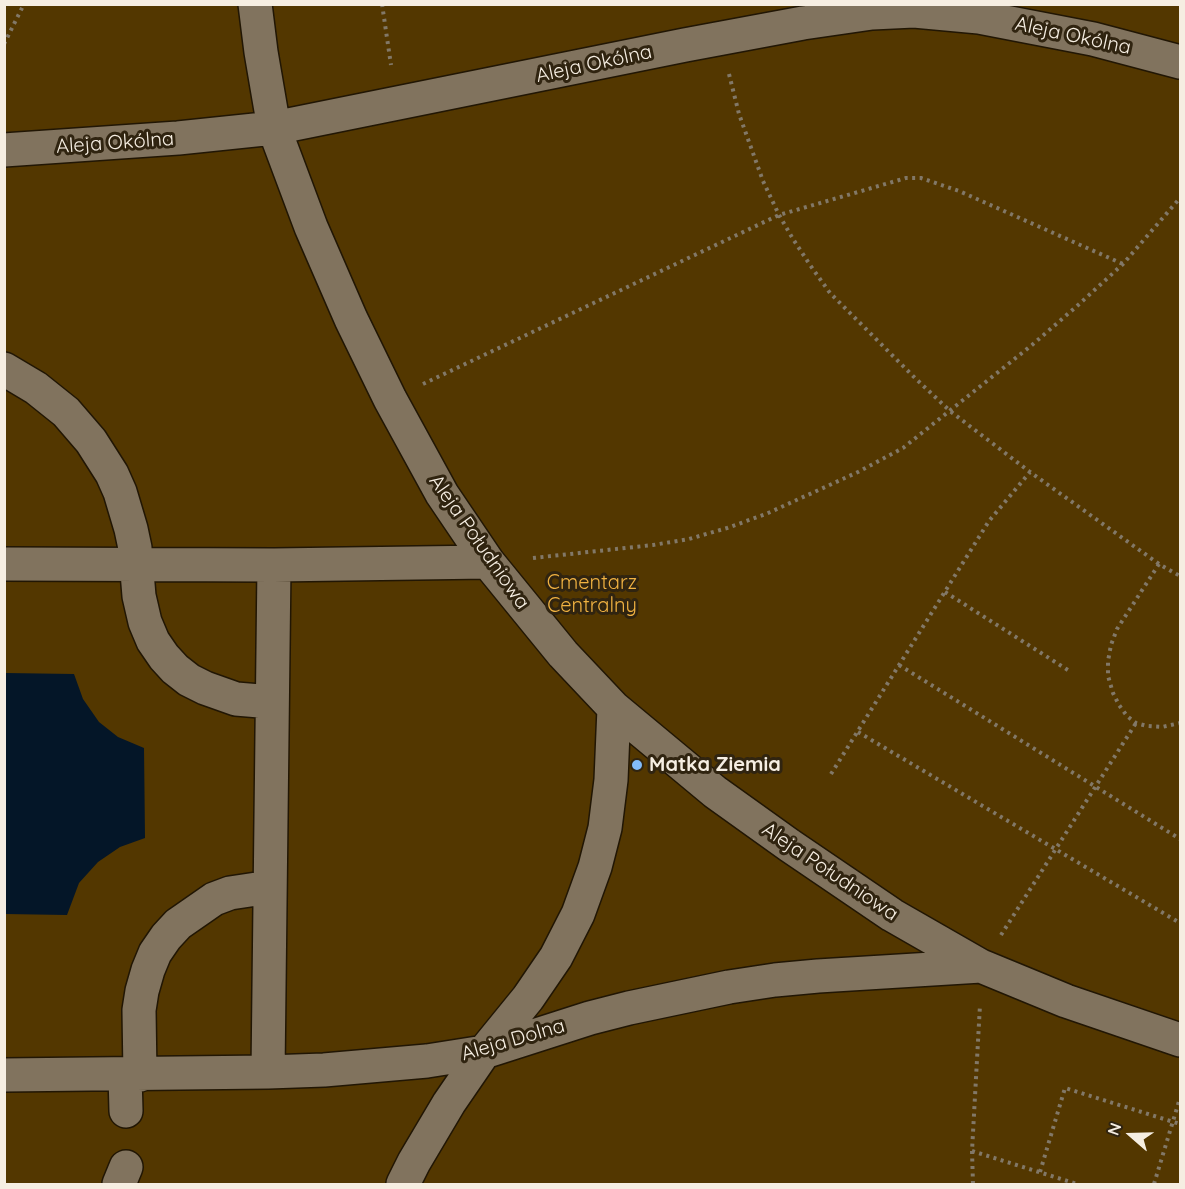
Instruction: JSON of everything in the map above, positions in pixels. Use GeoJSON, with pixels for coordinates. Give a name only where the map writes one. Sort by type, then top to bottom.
{"type":"FeatureCollection","features":[{"type":"Feature","properties":{"kind":"street","name":"Aleja Południowa"},"geometry":{"type":"LineString","coordinates":[[255,4],[274,128],[311,228],[351,319],[390,399],[442,494],[488,562],[563,654],[614,708],[715,792],[892,915],[981,966],[1066,1001],[1180,1040]]}},
{"type":"Feature","properties":{"kind":"street","name":"Aleja Okólna"},"geometry":{"type":"LineString","coordinates":[[4,150],[178,138],[274,128],[724,38],[872,13],[914,11],[979,17],[1093,39],[1180,62]]}},
{"type":"Feature","properties":{"kind":"street"},"geometry":{"type":"LineString","coordinates":[[4,369],[52,399],[79,426],[107,466],[120,492],[131,529],[139,597],[145,622],[164,657],[189,680],[222,694],[236,699],[272,702]]}},
{"type":"Feature","properties":{"kind":"street"},"geometry":{"type":"LineString","coordinates":[[4,564],[274,565],[488,562]]}},
{"type":"Feature","properties":{"kind":"street"},"geometry":{"type":"LineString","coordinates":[[268,1072],[274,565]]}},
{"type":"Feature","properties":{"kind":"street"},"geometry":{"type":"LineString","coordinates":[[403,1185],[449,1103],[484,1052],[528,998],[556,957],[578,914],[596,867],[605,828],[611,780],[614,708]]}},
{"type":"Feature","properties":{"kind":"street"},"geometry":{"type":"LineString","coordinates":[[126,1110],[133,1075],[142,991],[155,953],[165,937],[178,924],[214,899],[230,892],[270,887]]}},
{"type":"Feature","properties":{"kind":"street","name":"Aleja Dolna"},"geometry":{"type":"LineString","coordinates":[[4,1075],[268,1072],[324,1070],[427,1061],[484,1052],[590,1018],[729,987],[807,977],[981,966]]}},
{"type":"Feature","properties":{"kind":"path"},"geometry":{"type":"LineString","coordinates":[[4,44],[24,4]]}},
{"type":"Feature","properties":{"kind":"path"},"geometry":{"type":"LineString","coordinates":[[382,4],[397,104]]}},
{"type":"Feature","properties":{"kind":"path"},"geometry":{"type":"LineString","coordinates":[[724,38],[729,72],[740,114],[763,181],[779,215],[830,293],[950,411],[1030,472],[1159,564],[1180,576]]}},
{"type":"Feature","properties":{"kind":"path"},"geometry":{"type":"LineString","coordinates":[[390,399],[779,215],[906,178],[921,178],[959,190],[1123,264]]}},
{"type":"Feature","properties":{"kind":"path"},"geometry":{"type":"LineString","coordinates":[[488,562],[573,555],[689,539],[766,514],[858,472],[903,447],[1032,345],[1123,264],[1180,198]]}},
{"type":"Feature","properties":{"kind":"path"},"geometry":{"type":"LineString","coordinates":[[831,774],[989,521],[1030,472]]}},
{"type":"Feature","properties":{"kind":"path"},"geometry":{"type":"LineString","coordinates":[[1159,564],[1117,629],[1111,645],[1108,676],[1119,705],[1136,723],[1162,727],[1180,723]]}},
{"type":"Feature","properties":{"kind":"path"},"geometry":{"type":"LineString","coordinates":[[945,592],[1071,672]]}},
{"type":"Feature","properties":{"kind":"path"},"geometry":{"type":"LineString","coordinates":[[899,665],[1180,839]]}},
{"type":"Feature","properties":{"kind":"path"},"geometry":{"type":"LineString","coordinates":[[973,1185],[972,1151],[981,966],[1136,723]]}},
{"type":"Feature","properties":{"kind":"path"},"geometry":{"type":"LineString","coordinates":[[858,732],[1180,923]]}},
{"type":"Feature","properties":{"kind":"path"},"geometry":{"type":"LineString","coordinates":[[1040,1172],[1065,1088],[1180,1124]]}},
{"type":"Feature","properties":{"kind":"path"},"geometry":{"type":"LineString","coordinates":[[1154,1185],[1180,1098]]}},
{"type":"Feature","properties":{"kind":"path"},"geometry":{"type":"LineString","coordinates":[[972,1151],[1077,1185]]}},
{"type":"Feature","properties":{"kind":"green space","name":"Cmentarz Centralny"},"geometry":{"type":"Polygon","coordinates":[[[5,5],[1180,5],[1180,1184],[5,1184],[5,5]]]}},
{"type":"Feature","properties":{"kind":"water"},"geometry":{"type":"Polygon","coordinates":[[[5,673],[74,674],[83,699],[99,722],[118,737],[144,748],[145,838],[120,847],[98,862],[79,883],[67,915],[5,914],[5,673]]]}},
{"type":"Feature","properties":{"kind":"place","name":"Matka Ziemia"},"geometry":{"type":"Point","coordinates":[637,765]}}]}
